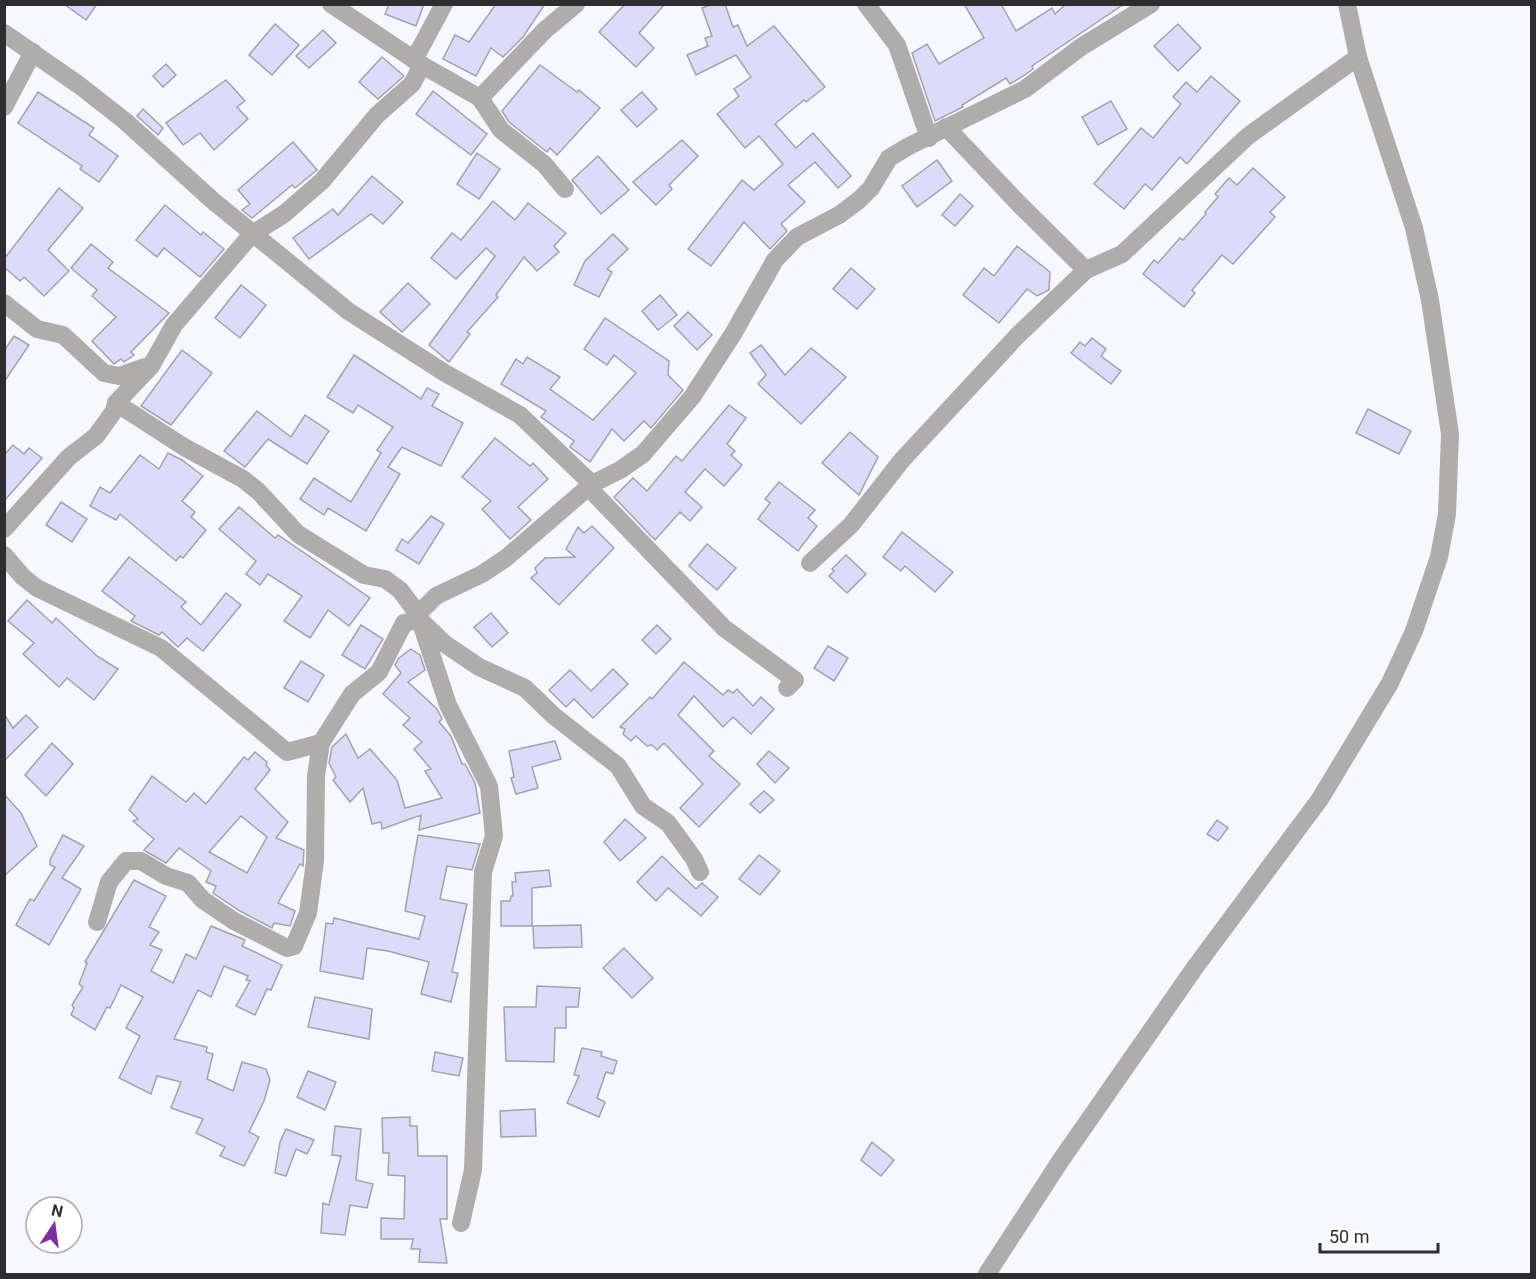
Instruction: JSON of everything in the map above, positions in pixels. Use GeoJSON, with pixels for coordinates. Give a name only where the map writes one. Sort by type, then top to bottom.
{"type":"FeatureCollection","features":[{"type":"Feature","properties":{"kind":"street"},"geometry":{"type":"LineString","coordinates":[[331,4],[418,62],[480,98],[501,130],[544,164],[565,189]]}},
{"type":"Feature","properties":{"kind":"street"},"geometry":{"type":"LineString","coordinates":[[4,529],[69,457],[96,436],[114,411],[116,403],[152,366],[174,325],[252,234],[284,214],[317,186],[370,123],[412,84],[418,62],[444,4]]}},
{"type":"Feature","properties":{"kind":"street"},"geometry":{"type":"LineString","coordinates":[[480,98],[545,30],[576,4]]}},
{"type":"Feature","properties":{"kind":"street"},"geometry":{"type":"LineString","coordinates":[[866,4],[897,45],[929,138]]}},
{"type":"Feature","properties":{"kind":"street"},"geometry":{"type":"LineString","coordinates":[[97,922],[109,882],[126,861],[135,860],[145,863],[166,876],[188,883],[203,900],[234,921],[287,948],[294,946],[308,913],[314,872],[316,776],[321,743],[351,694],[379,672],[404,623],[418,617],[436,596],[482,574],[506,558],[590,486],[620,470],[643,454],[675,419],[717,359],[775,260],[797,237],[839,215],[859,200],[871,188],[889,158],[946,127],[1025,89],[1081,47],[1151,4]]}},
{"type":"Feature","properties":{"kind":"street"},"geometry":{"type":"LineString","coordinates":[[987,1275],[1060,1160],[1196,966],[1320,799],[1390,683],[1414,631],[1439,557],[1447,514],[1450,434],[1430,300],[1414,228],[1358,57],[1347,4]]}},
{"type":"Feature","properties":{"kind":"street"},"geometry":{"type":"LineString","coordinates":[[4,33],[125,121],[252,234],[348,311],[445,372],[520,415],[724,628],[795,680],[787,688]]}},
{"type":"Feature","properties":{"kind":"street"},"geometry":{"type":"LineString","coordinates":[[4,107],[33,52]]}},
{"type":"Feature","properties":{"kind":"street"},"geometry":{"type":"LineString","coordinates":[[810,563],[851,525],[902,460],[1009,345],[1086,270],[1122,254],[1248,136],[1358,57]]}},
{"type":"Feature","properties":{"kind":"street"},"geometry":{"type":"LineString","coordinates":[[946,127],[1086,270]]}},
{"type":"Feature","properties":{"kind":"street"},"geometry":{"type":"LineString","coordinates":[[4,303],[38,328],[63,335],[104,373],[119,376],[152,366]]}},
{"type":"Feature","properties":{"kind":"street"},"geometry":{"type":"LineString","coordinates":[[116,403],[184,447],[243,479],[259,492],[298,534],[364,575],[391,583],[400,590],[418,617],[445,644],[479,667],[525,688],[554,716],[618,766],[643,806],[668,823],[694,859],[700,872]]}},
{"type":"Feature","properties":{"kind":"street"},"geometry":{"type":"LineString","coordinates":[[4,555],[22,577],[37,588],[161,648],[287,752],[321,743]]}},
{"type":"Feature","properties":{"kind":"street"},"geometry":{"type":"LineString","coordinates":[[418,617],[448,705],[489,786],[494,836],[483,872],[473,1170],[461,1223]]}},
{"type":"Feature","properties":{"kind":"building"},"geometry":{"type":"Polygon","coordinates":[[[64,4],[97,4],[86,20],[64,4]]]}},
{"type":"Feature","properties":{"kind":"building"},"geometry":{"type":"Polygon","coordinates":[[[389,4],[424,4],[416,26],[385,14],[389,4]]]}},
{"type":"Feature","properties":{"kind":"building"},"geometry":{"type":"Polygon","coordinates":[[[496,4],[545,4],[523,37],[503,57],[491,48],[476,76],[443,59],[455,35],[469,42],[496,4]]]}},
{"type":"Feature","properties":{"kind":"building"},"geometry":{"type":"Polygon","coordinates":[[[625,4],[665,4],[639,33],[654,48],[636,67],[599,32],[625,4]]]}},
{"type":"Feature","properties":{"kind":"building"},"geometry":{"type":"Polygon","coordinates":[[[713,4],[725,4],[733,27],[738,25],[747,46],[774,26],[825,87],[806,102],[804,100],[775,124],[796,148],[813,133],[851,176],[838,188],[815,162],[788,185],[805,202],[781,224],[787,231],[770,249],[744,222],[711,266],[688,249],[742,180],[754,190],[783,164],[759,136],[745,148],[717,114],[739,96],[734,89],[751,77],[736,55],[696,75],[687,55],[708,46],[705,38],[712,36],[702,8],[713,4]]]}},
{"type":"Feature","properties":{"kind":"building"},"geometry":{"type":"Polygon","coordinates":[[[964,4],[1001,4],[1016,31],[1052,8],[1055,14],[1066,4],[1124,4],[1032,66],[1033,69],[1025,75],[1010,84],[1006,78],[962,105],[963,107],[935,121],[912,53],[927,44],[939,64],[984,38],[964,4]]]}},
{"type":"Feature","properties":{"kind":"building"},"geometry":{"type":"Polygon","coordinates":[[[275,24],[299,45],[272,75],[249,55],[275,24]]]}},
{"type":"Feature","properties":{"kind":"building"},"geometry":{"type":"Polygon","coordinates":[[[1178,24],[1201,48],[1178,71],[1154,46],[1178,24]]]}},
{"type":"Feature","properties":{"kind":"building"},"geometry":{"type":"Polygon","coordinates":[[[323,30],[336,43],[309,68],[296,56],[323,30]]]}},
{"type":"Feature","properties":{"kind":"building"},"geometry":{"type":"Polygon","coordinates":[[[382,57],[404,76],[378,99],[359,82],[382,57]]]}},
{"type":"Feature","properties":{"kind":"building"},"geometry":{"type":"Polygon","coordinates":[[[166,64],[176,75],[163,87],[153,76],[166,64]]]}},
{"type":"Feature","properties":{"kind":"building"},"geometry":{"type":"Polygon","coordinates":[[[540,65],[577,92],[579,90],[600,108],[557,155],[550,148],[547,152],[509,122],[502,111],[540,65]]]}},
{"type":"Feature","properties":{"kind":"building"},"geometry":{"type":"Polygon","coordinates":[[[1211,76],[1240,101],[1187,164],[1180,157],[1152,190],[1145,184],[1124,209],[1094,184],[1141,128],[1153,138],[1181,104],[1173,97],[1186,82],[1197,92],[1211,76]]]}},
{"type":"Feature","properties":{"kind":"building"},"geometry":{"type":"Polygon","coordinates":[[[226,80],[245,101],[237,107],[248,119],[214,150],[200,133],[183,145],[166,123],[226,80]]]}},
{"type":"Feature","properties":{"kind":"building"},"geometry":{"type":"Polygon","coordinates":[[[433,91],[487,134],[471,155],[416,114],[433,91]]]}},
{"type":"Feature","properties":{"kind":"building"},"geometry":{"type":"Polygon","coordinates":[[[38,92],[94,128],[89,135],[118,156],[99,182],[80,169],[82,166],[18,123],[38,92]]]}},
{"type":"Feature","properties":{"kind":"building"},"geometry":{"type":"Polygon","coordinates":[[[642,92],[657,109],[637,127],[621,110],[642,92]]]}},
{"type":"Feature","properties":{"kind":"building"},"geometry":{"type":"Polygon","coordinates":[[[1111,101],[1127,129],[1098,145],[1082,117],[1111,101]]]}},
{"type":"Feature","properties":{"kind":"building"},"geometry":{"type":"Polygon","coordinates":[[[143,109],[163,128],[158,135],[137,116],[143,109]]]}},
{"type":"Feature","properties":{"kind":"building"},"geometry":{"type":"Polygon","coordinates":[[[682,140],[698,156],[669,185],[672,189],[656,205],[633,182],[682,140]]]}},
{"type":"Feature","properties":{"kind":"building"},"geometry":{"type":"Polygon","coordinates":[[[293,142],[317,170],[295,188],[292,185],[252,218],[242,210],[250,204],[238,190],[293,142]]]}},
{"type":"Feature","properties":{"kind":"building"},"geometry":{"type":"Polygon","coordinates":[[[477,153],[500,169],[479,199],[457,184],[477,153]]]}},
{"type":"Feature","properties":{"kind":"building"},"geometry":{"type":"Polygon","coordinates":[[[598,156],[629,190],[601,214],[572,180],[598,156]]]}},
{"type":"Feature","properties":{"kind":"building"},"geometry":{"type":"Polygon","coordinates":[[[937,160],[952,181],[917,207],[902,186],[937,160]]]}},
{"type":"Feature","properties":{"kind":"building"},"geometry":{"type":"Polygon","coordinates":[[[1253,168],[1285,197],[1270,212],[1275,217],[1233,264],[1222,255],[1192,290],[1195,293],[1184,307],[1143,274],[1154,260],[1158,263],[1180,238],[1183,240],[1206,214],[1205,212],[1218,197],[1215,194],[1229,178],[1237,185],[1253,168]]]}},
{"type":"Feature","properties":{"kind":"building"},"geometry":{"type":"Polygon","coordinates":[[[372,176],[403,202],[383,224],[371,214],[309,259],[293,238],[333,209],[338,215],[372,176]]]}},
{"type":"Feature","properties":{"kind":"building"},"geometry":{"type":"Polygon","coordinates":[[[59,188],[83,208],[48,250],[69,271],[44,296],[24,277],[20,281],[4,267],[4,259],[59,188]]]}},
{"type":"Feature","properties":{"kind":"building"},"geometry":{"type":"Polygon","coordinates":[[[960,194],[973,206],[955,226],[942,215],[960,194]]]}},
{"type":"Feature","properties":{"kind":"building"},"geometry":{"type":"Polygon","coordinates":[[[493,201],[515,220],[528,203],[566,233],[554,246],[559,252],[537,271],[524,257],[496,295],[498,297],[467,332],[470,334],[449,362],[429,345],[495,256],[486,248],[456,279],[431,258],[452,233],[461,240],[493,201]]]}},
{"type":"Feature","properties":{"kind":"building"},"geometry":{"type":"Polygon","coordinates":[[[165,205],[201,235],[203,232],[224,249],[200,277],[164,248],[157,257],[136,240],[165,205]]]}},
{"type":"Feature","properties":{"kind":"building"},"geometry":{"type":"Polygon","coordinates":[[[613,234],[628,249],[607,269],[612,272],[599,297],[574,285],[585,261],[613,234]]]}},
{"type":"Feature","properties":{"kind":"building"},"geometry":{"type":"Polygon","coordinates":[[[91,244],[113,262],[108,268],[169,313],[131,352],[134,355],[124,362],[121,359],[114,364],[92,341],[116,317],[92,296],[97,290],[71,268],[91,244]]]}},
{"type":"Feature","properties":{"kind":"building"},"geometry":{"type":"Polygon","coordinates":[[[1017,246],[1050,272],[1049,290],[1037,296],[1027,289],[999,323],[963,295],[984,268],[994,276],[1017,246]]]}},
{"type":"Feature","properties":{"kind":"building"},"geometry":{"type":"Polygon","coordinates":[[[851,268],[875,289],[857,309],[833,289],[851,268]]]}},
{"type":"Feature","properties":{"kind":"building"},"geometry":{"type":"Polygon","coordinates":[[[408,283],[430,304],[402,332],[380,312],[408,283]]]}},
{"type":"Feature","properties":{"kind":"building"},"geometry":{"type":"Polygon","coordinates":[[[241,285],[266,305],[240,338],[215,318],[241,285]]]}},
{"type":"Feature","properties":{"kind":"building"},"geometry":{"type":"Polygon","coordinates":[[[660,295],[677,315],[658,330],[642,311],[660,295]]]}},
{"type":"Feature","properties":{"kind":"building"},"geometry":{"type":"Polygon","coordinates":[[[688,312],[712,335],[697,350],[674,326],[688,312]]]}},
{"type":"Feature","properties":{"kind":"building"},"geometry":{"type":"Polygon","coordinates":[[[605,318],[669,361],[668,375],[683,390],[651,428],[644,421],[624,441],[612,429],[590,462],[570,447],[574,441],[541,417],[546,411],[501,384],[516,359],[523,364],[527,357],[560,377],[550,389],[593,420],[636,373],[614,355],[607,365],[584,349],[605,318]]]}},
{"type":"Feature","properties":{"kind":"building"},"geometry":{"type":"Polygon","coordinates":[[[14,336],[29,345],[4,382],[4,351],[14,336]]]}},
{"type":"Feature","properties":{"kind":"building"},"geometry":{"type":"Polygon","coordinates":[[[1092,338],[1106,349],[1101,356],[1121,371],[1111,384],[1071,353],[1080,342],[1085,346],[1092,338]]]}},
{"type":"Feature","properties":{"kind":"building"},"geometry":{"type":"Polygon","coordinates":[[[761,345],[785,375],[811,348],[846,377],[801,424],[758,384],[766,375],[750,353],[761,345]]]}},
{"type":"Feature","properties":{"kind":"building"},"geometry":{"type":"Polygon","coordinates":[[[182,350],[212,373],[171,425],[141,406],[182,350]]]}},
{"type":"Feature","properties":{"kind":"building"},"geometry":{"type":"Polygon","coordinates":[[[354,355],[421,399],[427,388],[439,394],[432,406],[463,423],[441,466],[402,447],[388,467],[400,474],[366,531],[328,508],[324,515],[300,499],[314,478],[351,502],[381,453],[377,450],[393,427],[358,405],[353,413],[327,397],[354,355]]]}},
{"type":"Feature","properties":{"kind":"building"},"geometry":{"type":"Polygon","coordinates":[[[729,405],[746,418],[727,444],[735,451],[731,455],[742,465],[724,486],[705,469],[685,492],[702,507],[690,521],[680,512],[655,540],[614,497],[633,478],[647,491],[676,456],[682,461],[729,405]]]}},
{"type":"Feature","properties":{"kind":"building"},"geometry":{"type":"Polygon","coordinates":[[[1368,409],[1411,431],[1399,454],[1356,433],[1368,409]]]}},
{"type":"Feature","properties":{"kind":"building"},"geometry":{"type":"Polygon","coordinates":[[[257,411],[291,437],[305,415],[329,431],[307,464],[268,439],[245,467],[224,451],[257,411]]]}},
{"type":"Feature","properties":{"kind":"building"},"geometry":{"type":"Polygon","coordinates":[[[850,432],[878,457],[859,495],[822,463],[850,432]]]}},
{"type":"Feature","properties":{"kind":"building"},"geometry":{"type":"Polygon","coordinates":[[[495,438],[530,466],[533,463],[548,479],[518,507],[531,520],[510,539],[482,509],[491,501],[462,477],[495,438]]]}},
{"type":"Feature","properties":{"kind":"building"},"geometry":{"type":"Polygon","coordinates":[[[13,445],[24,454],[29,448],[42,458],[4,501],[4,455],[13,445]]]}},
{"type":"Feature","properties":{"kind":"building"},"geometry":{"type":"Polygon","coordinates":[[[168,453],[182,460],[203,476],[182,501],[195,512],[191,517],[206,530],[183,558],[180,556],[176,561],[120,514],[116,520],[90,506],[100,487],[110,493],[140,455],[159,469],[168,453]]]}},
{"type":"Feature","properties":{"kind":"building"},"geometry":{"type":"Polygon","coordinates":[[[779,482],[815,510],[808,518],[817,526],[798,551],[758,519],[770,503],[765,499],[779,482]]]}},
{"type":"Feature","properties":{"kind":"building"},"geometry":{"type":"Polygon","coordinates":[[[61,502],[87,519],[72,542],[46,525],[61,502]]]}},
{"type":"Feature","properties":{"kind":"building"},"geometry":{"type":"Polygon","coordinates":[[[239,507],[275,538],[278,535],[370,598],[349,626],[328,610],[310,638],[284,621],[302,596],[268,574],[260,585],[246,574],[256,561],[219,529],[239,507]]]}},
{"type":"Feature","properties":{"kind":"building"},"geometry":{"type":"Polygon","coordinates":[[[431,516],[444,524],[419,564],[396,550],[402,539],[408,543],[431,516]]]}},
{"type":"Feature","properties":{"kind":"building"},"geometry":{"type":"Polygon","coordinates":[[[592,526],[614,548],[559,605],[531,578],[537,573],[535,568],[545,558],[575,557],[566,549],[578,527],[584,533],[592,526]]]}},
{"type":"Feature","properties":{"kind":"building"},"geometry":{"type":"Polygon","coordinates":[[[902,532],[953,572],[935,592],[905,566],[901,571],[883,557],[902,532]]]}},
{"type":"Feature","properties":{"kind":"building"},"geometry":{"type":"Polygon","coordinates":[[[707,544],[736,568],[717,590],[689,566],[707,544]]]}},
{"type":"Feature","properties":{"kind":"building"},"geometry":{"type":"Polygon","coordinates":[[[846,555],[866,574],[847,593],[829,576],[834,571],[832,569],[846,555]]]}},
{"type":"Feature","properties":{"kind":"building"},"geometry":{"type":"Polygon","coordinates":[[[129,557],[186,602],[181,607],[201,625],[226,593],[241,605],[203,651],[187,638],[178,647],[162,632],[159,635],[131,621],[135,616],[102,591],[129,557]]]}},
{"type":"Feature","properties":{"kind":"building"},"geometry":{"type":"Polygon","coordinates":[[[27,600],[52,623],[56,618],[97,656],[118,669],[94,700],[67,678],[59,687],[23,654],[34,643],[8,621],[27,600]]]}},
{"type":"Feature","properties":{"kind":"building"},"geometry":{"type":"Polygon","coordinates":[[[491,613],[508,633],[492,647],[474,627],[491,613]]]}},
{"type":"Feature","properties":{"kind":"building"},"geometry":{"type":"Polygon","coordinates":[[[361,625],[383,639],[365,669],[342,655],[361,625]]]}},
{"type":"Feature","properties":{"kind":"building"},"geometry":{"type":"Polygon","coordinates":[[[657,625],[671,639],[656,654],[642,640],[657,625]]]}},
{"type":"Feature","properties":{"kind":"building"},"geometry":{"type":"Polygon","coordinates":[[[828,646],[848,658],[834,681],[814,668],[828,646]]]}},
{"type":"Feature","properties":{"kind":"building"},"geometry":{"type":"Polygon","coordinates":[[[411,649],[420,655],[425,670],[408,682],[437,709],[442,719],[439,722],[451,736],[462,764],[465,764],[475,783],[480,813],[419,830],[421,815],[382,829],[381,822],[372,824],[363,788],[350,802],[333,780],[336,777],[329,763],[332,747],[346,734],[358,758],[370,749],[397,780],[405,808],[442,798],[425,771],[431,769],[414,749],[422,742],[403,725],[410,718],[383,694],[401,673],[395,665],[399,658],[411,649]]]}},
{"type":"Feature","properties":{"kind":"building"},"geometry":{"type":"Polygon","coordinates":[[[301,661],[324,675],[308,702],[284,688],[301,661]]]}},
{"type":"Feature","properties":{"kind":"building"},"geometry":{"type":"Polygon","coordinates":[[[684,662],[723,695],[728,690],[733,693],[737,689],[753,706],[761,697],[774,709],[751,734],[733,717],[723,727],[694,696],[678,715],[714,751],[709,756],[740,784],[699,827],[680,808],[703,784],[664,743],[657,750],[652,745],[647,746],[636,736],[631,741],[623,734],[625,729],[620,727],[650,697],[652,699],[684,662]]]}},
{"type":"Feature","properties":{"kind":"building"},"geometry":{"type":"Polygon","coordinates":[[[613,669],[628,684],[593,718],[574,699],[566,707],[549,690],[570,670],[591,691],[613,669]]]}},
{"type":"Feature","properties":{"kind":"building"},"geometry":{"type":"Polygon","coordinates":[[[4,714],[13,728],[26,715],[38,727],[4,761],[4,714]]]}},
{"type":"Feature","properties":{"kind":"building"},"geometry":{"type":"Polygon","coordinates":[[[555,741],[561,759],[532,767],[538,788],[516,794],[511,778],[514,777],[509,751],[555,741]]]}},
{"type":"Feature","properties":{"kind":"building"},"geometry":{"type":"Polygon","coordinates":[[[52,743],[73,764],[46,796],[25,775],[52,743]]]}},
{"type":"Feature","properties":{"kind":"building"},"geometry":{"type":"Polygon","coordinates":[[[769,751],[789,768],[775,783],[757,764],[769,751]]]}},
{"type":"Feature","properties":{"kind":"building"},"geometry":{"type":"Polygon","coordinates":[[[255,752],[267,762],[266,765],[270,770],[255,789],[288,822],[276,838],[304,850],[303,866],[300,864],[278,903],[295,911],[290,926],[274,923],[272,928],[213,893],[216,886],[206,882],[211,871],[179,848],[166,863],[144,850],[154,839],[133,821],[138,819],[129,810],[152,776],[186,802],[194,793],[206,804],[244,757],[248,760],[255,752]],[[241,816],[209,852],[247,873],[267,837],[241,816]]]}},
{"type":"Feature","properties":{"kind":"building"},"geometry":{"type":"Polygon","coordinates":[[[764,791],[774,800],[760,813],[750,804],[764,791]]]}},
{"type":"Feature","properties":{"kind":"building"},"geometry":{"type":"Polygon","coordinates":[[[4,794],[21,813],[37,846],[4,876],[4,794]]]}},
{"type":"Feature","properties":{"kind":"building"},"geometry":{"type":"Polygon","coordinates":[[[625,819],[646,838],[620,861],[604,842],[625,819]]]}},
{"type":"Feature","properties":{"kind":"building"},"geometry":{"type":"Polygon","coordinates":[[[1217,820],[1228,828],[1218,841],[1207,834],[1217,820]]]}},
{"type":"Feature","properties":{"kind":"building"},"geometry":{"type":"Polygon","coordinates":[[[63,835],[84,846],[62,878],[81,889],[49,945],[16,925],[30,899],[34,901],[55,867],[50,865],[50,860],[63,835]]]}},
{"type":"Feature","properties":{"kind":"building"},"geometry":{"type":"Polygon","coordinates":[[[418,835],[480,844],[472,870],[447,866],[440,899],[467,904],[452,972],[458,973],[451,1002],[421,994],[429,962],[388,951],[367,948],[363,979],[320,971],[326,923],[333,924],[334,918],[419,939],[425,916],[405,911],[418,835]]]}},
{"type":"Feature","properties":{"kind":"building"},"geometry":{"type":"Polygon","coordinates":[[[759,855],[780,871],[760,895],[739,879],[759,855]]]}},
{"type":"Feature","properties":{"kind":"building"},"geometry":{"type":"Polygon","coordinates":[[[662,856],[696,889],[702,883],[718,897],[701,916],[668,888],[656,901],[637,882],[662,856]]]}},
{"type":"Feature","properties":{"kind":"building"},"geometry":{"type":"Polygon","coordinates":[[[549,870],[551,886],[532,888],[532,926],[501,926],[501,901],[510,901],[513,896],[512,882],[516,882],[515,873],[549,870]]]}},
{"type":"Feature","properties":{"kind":"building"},"geometry":{"type":"Polygon","coordinates":[[[134,880],[166,896],[149,927],[159,932],[150,945],[162,950],[151,971],[173,983],[186,954],[196,959],[211,926],[245,940],[242,946],[282,965],[271,990],[267,989],[255,1015],[236,1006],[250,981],[246,980],[248,976],[224,966],[211,997],[198,990],[174,1039],[207,1047],[206,1052],[213,1054],[207,1079],[233,1091],[242,1062],[266,1069],[270,1080],[264,1101],[249,1132],[259,1137],[244,1166],[220,1156],[225,1147],[196,1133],[203,1119],[171,1108],[181,1082],[157,1076],[151,1094],[119,1078],[140,1036],[126,1028],[143,997],[121,985],[110,1008],[107,1007],[95,1030],[71,1015],[74,1008],[72,1005],[83,987],[79,984],[87,963],[85,962],[134,880]]]}},
{"type":"Feature","properties":{"kind":"building"},"geometry":{"type":"Polygon","coordinates":[[[581,925],[582,947],[534,948],[533,926],[581,925]]]}},
{"type":"Feature","properties":{"kind":"building"},"geometry":{"type":"Polygon","coordinates":[[[624,948],[653,978],[632,998],[603,968],[624,948]]]}},
{"type":"Feature","properties":{"kind":"building"},"geometry":{"type":"Polygon","coordinates":[[[537,986],[580,988],[578,1007],[566,1007],[566,1028],[555,1028],[554,1062],[506,1061],[504,1007],[536,1007],[537,986]]]}},
{"type":"Feature","properties":{"kind":"building"},"geometry":{"type":"Polygon","coordinates":[[[315,997],[372,1009],[369,1039],[308,1027],[315,997]]]}},
{"type":"Feature","properties":{"kind":"building"},"geometry":{"type":"Polygon","coordinates":[[[582,1048],[602,1052],[601,1056],[617,1061],[613,1074],[606,1072],[597,1098],[605,1102],[599,1117],[567,1103],[579,1076],[574,1075],[582,1048]]]}},
{"type":"Feature","properties":{"kind":"building"},"geometry":{"type":"Polygon","coordinates":[[[435,1052],[463,1058],[459,1076],[432,1071],[435,1052]]]}},
{"type":"Feature","properties":{"kind":"building"},"geometry":{"type":"Polygon","coordinates":[[[308,1071],[336,1082],[325,1110],[297,1097],[308,1071]]]}},
{"type":"Feature","properties":{"kind":"building"},"geometry":{"type":"Polygon","coordinates":[[[535,1109],[536,1136],[501,1137],[500,1111],[535,1109]]]}},
{"type":"Feature","properties":{"kind":"building"},"geometry":{"type":"Polygon","coordinates":[[[410,1117],[410,1126],[417,1126],[418,1156],[447,1156],[447,1219],[440,1219],[447,1263],[419,1262],[420,1249],[411,1249],[413,1239],[381,1239],[381,1218],[404,1219],[405,1176],[388,1175],[389,1153],[383,1153],[382,1118],[410,1117]]]}},
{"type":"Feature","properties":{"kind":"building"},"geometry":{"type":"Polygon","coordinates":[[[335,1126],[361,1129],[356,1180],[373,1184],[367,1208],[350,1205],[345,1235],[321,1233],[323,1203],[329,1205],[341,1156],[332,1155],[335,1126]]]}},
{"type":"Feature","properties":{"kind":"building"},"geometry":{"type":"Polygon","coordinates":[[[286,1129],[314,1140],[307,1154],[296,1149],[286,1176],[275,1173],[280,1142],[286,1129]]]}},
{"type":"Feature","properties":{"kind":"building"},"geometry":{"type":"Polygon","coordinates":[[[872,1142],[894,1160],[881,1176],[861,1160],[872,1142]]]}}]}
